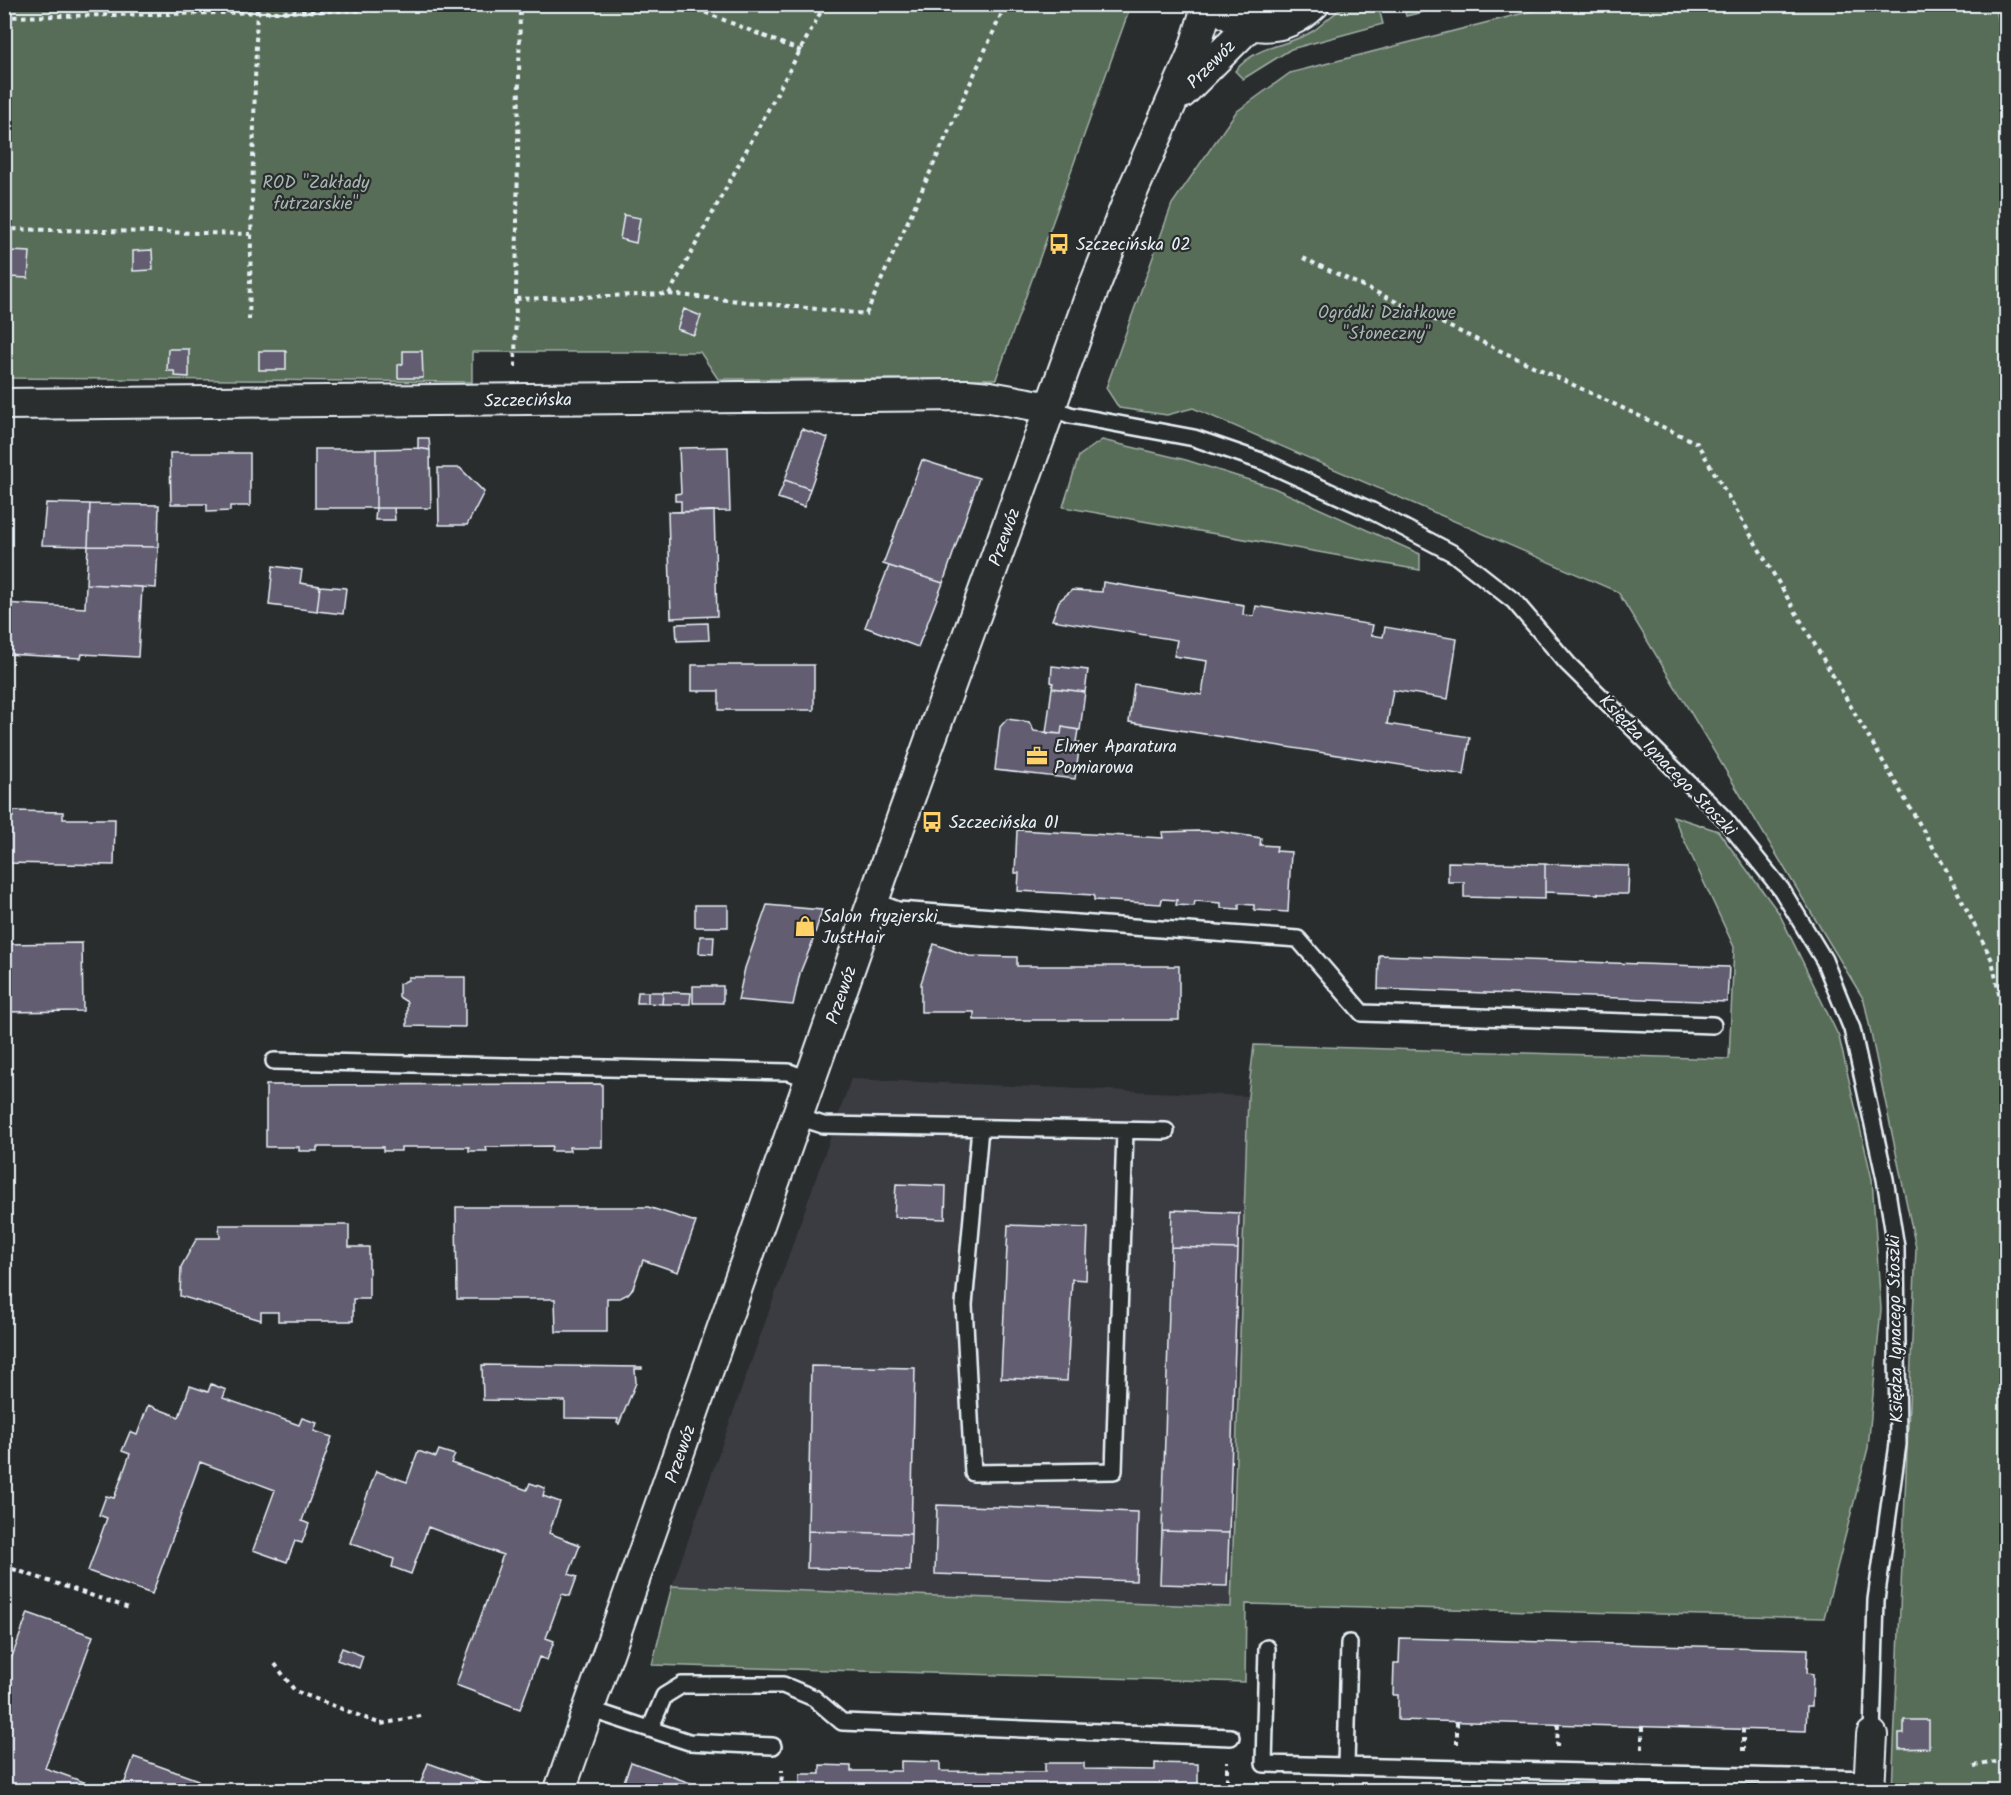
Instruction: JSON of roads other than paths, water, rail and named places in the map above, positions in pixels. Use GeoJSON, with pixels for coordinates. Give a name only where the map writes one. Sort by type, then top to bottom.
{"type":"FeatureCollection","features":[{"type":"Feature","properties":{"kind":"street","name":"Przewóz"},"geometry":{"type":"LineString","coordinates":[[560,1791],[904,813],[1089,300],[1125,209],[1192,56],[1208,4]]}},
{"type":"Feature","properties":{"kind":"street"},"geometry":{"type":"LineString","coordinates":[[1215,4],[1228,16],[1250,25],[1269,26],[1288,22],[1304,14],[1314,4]]}},
{"type":"Feature","properties":{"kind":"street","name":"Przewóz"},"geometry":{"type":"LineString","coordinates":[[1172,103],[1250,25]]}},
{"type":"Feature","properties":{"kind":"street","name":"Szczecińska"},"geometry":{"type":"LineString","coordinates":[[4,404],[944,395],[990,397],[1051,408]]}},
{"type":"Feature","properties":{"kind":"street","name":"Księdza Ignacego Stoszki"},"geometry":{"type":"LineString","coordinates":[[1869,1785],[1872,1736]]}},
{"type":"Feature","properties":{"kind":"lane","name":"Księdza Ignacego Stoszki"},"geometry":{"type":"LineString","coordinates":[[1051,408],[1071,415],[1194,438],[1254,459],[1370,510],[1454,554],[1514,601],[1568,664],[1723,817],[1781,889],[1824,960],[1852,1029],[1886,1179],[1896,1247],[1898,1444],[1876,1600],[1872,1736]]}},
{"type":"Feature","properties":{"kind":"lane"},"geometry":{"type":"LineString","coordinates":[[874,901],[898,910],[1298,939],[1362,1014],[1713,1025]]}},
{"type":"Feature","properties":{"kind":"lane"},"geometry":{"type":"LineString","coordinates":[[274,1061],[789,1072],[811,1080]]}},
{"type":"Feature","properties":{"kind":"lane"},"geometry":{"type":"LineString","coordinates":[[798,1117],[823,1125],[1166,1131]]}},
{"type":"Feature","properties":{"kind":"lane"},"geometry":{"type":"LineString","coordinates":[[980,1128],[964,1305],[973,1473],[1114,1471],[1125,1131]]}},
{"type":"Feature","properties":{"kind":"lane"},"geometry":{"type":"LineString","coordinates":[[1346,1766],[1349,1643]]}},
{"type":"Feature","properties":{"kind":"lane"},"geometry":{"type":"LineString","coordinates":[[1267,1648],[1264,1764],[1869,1785]]}},
{"type":"Feature","properties":{"kind":"lane"},"geometry":{"type":"LineString","coordinates":[[650,1729],[664,1696],[682,1684],[783,1685],[814,1698],[842,1722],[1231,1737]]}},
{"type":"Feature","properties":{"kind":"lane"},"geometry":{"type":"LineString","coordinates":[[589,1709],[688,1742],[773,1746]]}},
{"type":"Feature","properties":{"kind":"place","name":"Szczecińska 02"},"geometry":{"type":"Point","coordinates":[1059,244]}},
{"type":"Feature","properties":{"kind":"place","name":"Elmer Aparatura Pomiarowa"},"geometry":{"type":"Point","coordinates":[1037,756]}},
{"type":"Feature","properties":{"kind":"place","name":"Szczecińska 01"},"geometry":{"type":"Point","coordinates":[932,822]}},
{"type":"Feature","properties":{"kind":"place","name":"Salon fryzjerski JustHair"},"geometry":{"type":"Point","coordinates":[805,926]}},
{"type":"Feature","properties":{"kind":"park label","name":"ROD \"Zakłady futrzarskie\""},"geometry":{"type":"Point","coordinates":[316,192]}},
{"type":"Feature","properties":{"kind":"park label","name":"Ogródki Działkowe \"Słoneczny\""},"geometry":{"type":"Point","coordinates":[1387,322]}}]}
